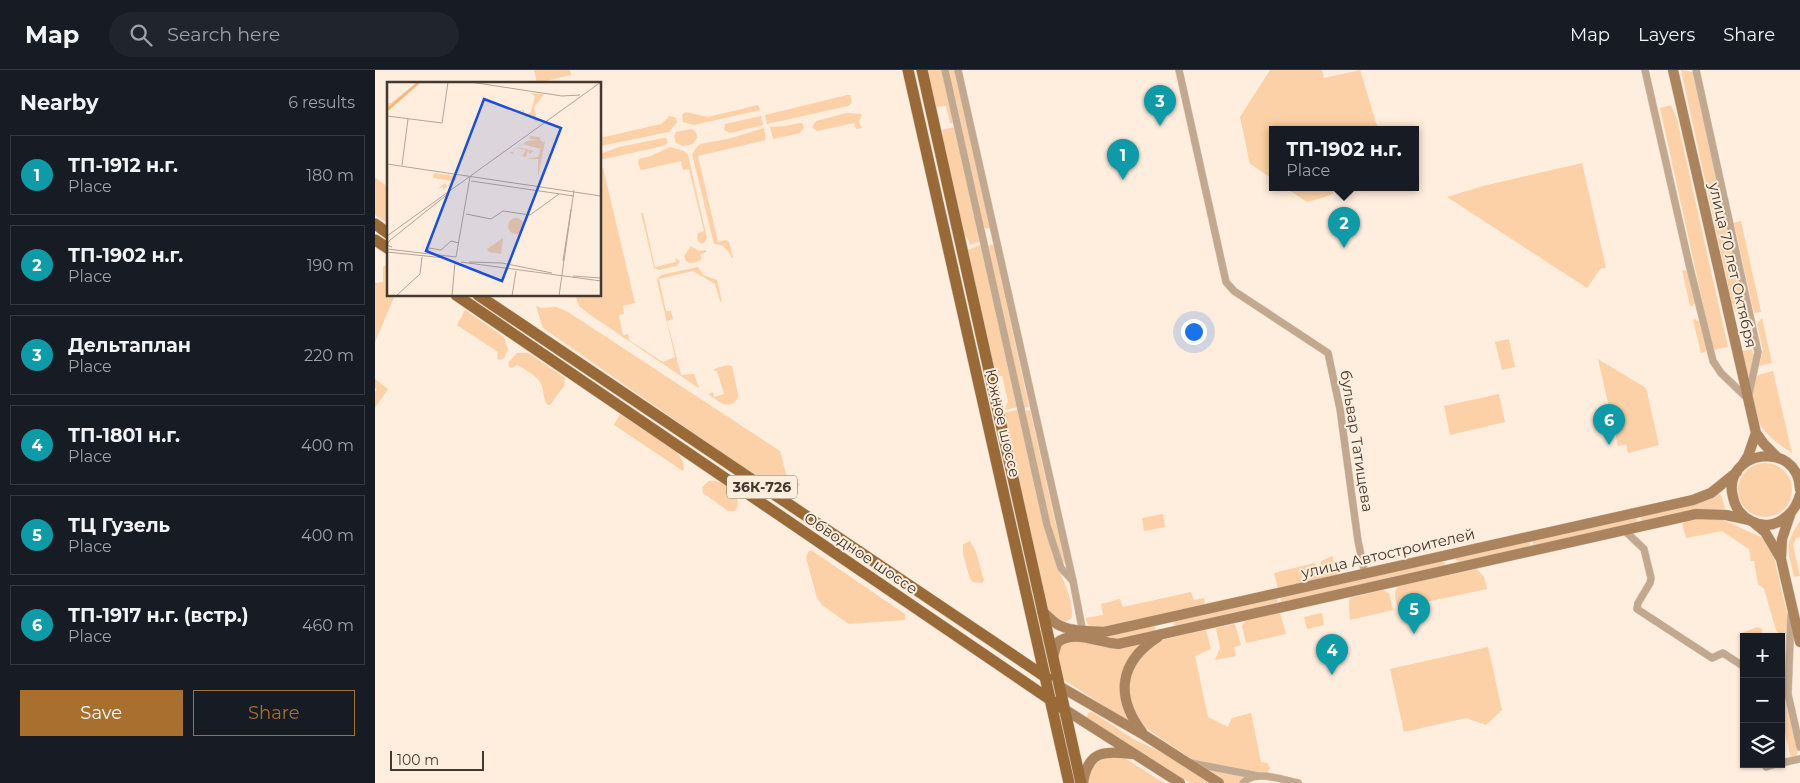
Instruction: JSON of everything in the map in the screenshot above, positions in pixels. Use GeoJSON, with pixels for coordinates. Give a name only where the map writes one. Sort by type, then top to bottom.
{"type":"FeatureCollection","features":[{"type":"Feature","properties":{"kind":"main road","name":"Южное шоссе"},"geometry":{"type":"LineString","coordinates":[[909,70],[1069,783]]}},
{"type":"Feature","properties":{"kind":"main road","name":"Южное шоссе"},"geometry":{"type":"LineString","coordinates":[[922,70],[1082,783]]}},
{"type":"Feature","properties":{"kind":"main road","name":"улица 70 лет Октября"},"geometry":{"type":"LineString","coordinates":[[1673,70],[1756,433],[1763,444],[1781,459]]}},
{"type":"Feature","properties":{"kind":"main road"},"geometry":{"type":"LineString","coordinates":[[375,224],[387,233]]}},
{"type":"Feature","properties":{"kind":"main road"},"geometry":{"type":"LineString","coordinates":[[375,240],[387,248]]}},
{"type":"Feature","properties":{"kind":"main road","name":"Обводное шоссе"},"geometry":{"type":"LineString","coordinates":[[457,296],[1064,709]]}},
{"type":"Feature","properties":{"kind":"main road","name":"Обводное шоссе"},"geometry":{"type":"LineString","coordinates":[[479,296],[1059,686]]}},
{"type":"Feature","properties":{"kind":"main road"},"geometry":{"type":"LineString","coordinates":[[1756,433],[1748,456],[1739,468],[1733,482],[1732,493],[1737,508],[1765,532],[1781,559]]}},
{"type":"Feature","properties":{"kind":"main road"},"geometry":{"type":"LineString","coordinates":[[1739,468],[1757,457],[1766,456],[1781,459],[1800,467]]}},
{"type":"Feature","properties":{"kind":"main road"},"geometry":{"type":"LineString","coordinates":[[1781,459],[1791,466],[1797,474],[1800,490]]}},
{"type":"Feature","properties":{"kind":"main road","name":"улица Автостроителей"},"geometry":{"type":"LineString","coordinates":[[1053,658],[1055,647],[1063,638],[1104,632],[1168,618],[1693,500],[1711,493],[1739,468]]}},
{"type":"Feature","properties":{"kind":"main road"},"geometry":{"type":"LineString","coordinates":[[1800,495],[1782,539],[1781,559],[1800,642]]}},
{"type":"Feature","properties":{"kind":"main road","name":"улица Автостроителей"},"geometry":{"type":"LineString","coordinates":[[1043,611],[1057,624],[1118,644],[1696,514],[1726,515],[1760,524],[1772,524],[1783,520],[1794,511]]}},
{"type":"Feature","properties":{"kind":"main road"},"geometry":{"type":"LineString","coordinates":[[1450,555],[1453,568]]}},
{"type":"Feature","properties":{"kind":"main road"},"geometry":{"type":"LineString","coordinates":[[1168,618],[1168,632]]}},
{"type":"Feature","properties":{"kind":"main road","name":"улица Автостроителей"},"geometry":{"type":"LineString","coordinates":[[1144,735],[1128,710],[1124,692],[1125,676],[1133,660],[1141,650],[1168,632]]}},
{"type":"Feature","properties":{"kind":"main road"},"geometry":{"type":"LineString","coordinates":[[1059,686],[1144,735],[1219,783]]}},
{"type":"Feature","properties":{"kind":"main road"},"geometry":{"type":"LineString","coordinates":[[1086,722],[1085,712],[1096,707]]}},
{"type":"Feature","properties":{"kind":"main road"},"geometry":{"type":"LineString","coordinates":[[1064,709],[1180,783]]}},
{"type":"Feature","properties":{"kind":"main road"},"geometry":{"type":"LineString","coordinates":[[1082,783],[1086,768],[1096,756],[1106,752],[1135,754]]}},
{"type":"Feature","properties":{"kind":"main road"},"geometry":{"type":"LineString","coordinates":[[1206,775],[1214,783]]}},
{"type":"Feature","properties":{"kind":"street"},"geometry":{"type":"LineString","coordinates":[[945,70],[1047,525],[1061,568],[1073,581]]}},
{"type":"Feature","properties":{"kind":"street"},"geometry":{"type":"LineString","coordinates":[[958,70],[1073,581],[1083,634]]}},
{"type":"Feature","properties":{"kind":"street","name":"бульвар Татищева"},"geometry":{"type":"LineString","coordinates":[[1179,70],[1226,282],[1234,291],[1328,353],[1340,409],[1358,541],[1365,574]]}},
{"type":"Feature","properties":{"kind":"street"},"geometry":{"type":"LineString","coordinates":[[1645,70],[1713,361],[1721,373],[1748,399]]}},
{"type":"Feature","properties":{"kind":"street"},"geometry":{"type":"LineString","coordinates":[[1696,70],[1758,352],[1748,399]]}},
{"type":"Feature","properties":{"kind":"street"},"geometry":{"type":"LineString","coordinates":[[1624,530],[1644,549],[1651,578],[1638,603],[1637,609],[1712,658],[1723,653],[1740,664]]}},
{"type":"Feature","properties":{"kind":"street"},"geometry":{"type":"LineString","coordinates":[[1791,602],[1800,615]]}},
{"type":"Feature","properties":{"kind":"street"},"geometry":{"type":"LineString","coordinates":[[1791,602],[1788,694],[1800,748]]}},
{"type":"Feature","properties":{"kind":"street"},"geometry":{"type":"LineString","coordinates":[[1785,762],[1800,759]]}},
{"type":"Feature","properties":{"kind":"street"},"geometry":{"type":"LineString","coordinates":[[1188,763],[1298,783]]}},
{"type":"Feature","properties":{"kind":"street"},"geometry":{"type":"LineString","coordinates":[[1243,783],[1248,778],[1259,776]]}},
{"type":"Feature","properties":{"kind":"shaded area"},"geometry":{"type":"Polygon","coordinates":[[[534,70],[570,70],[571,75],[537,82],[534,70]]]}},
{"type":"Feature","properties":{"kind":"shaded area"},"geometry":{"type":"Polygon","coordinates":[[[925,70],[943,70],[954,123],[950,123],[946,106],[936,107],[931,99],[925,70]]]}},
{"type":"Feature","properties":{"kind":"shaded area"},"geometry":{"type":"Polygon","coordinates":[[[949,70],[955,70],[990,227],[987,229],[984,227],[949,70]]]}},
{"type":"Feature","properties":{"kind":"shaded area"},"geometry":{"type":"Polygon","coordinates":[[[1270,70],[1322,70],[1324,78],[1360,70],[1377,126],[1269,126],[1269,176],[1250,164],[1240,117],[1270,70]]]}},
{"type":"Feature","properties":{"kind":"shaded area"},"geometry":{"type":"Polygon","coordinates":[[[1681,70],[1694,72],[1748,315],[1743,316],[1744,321],[1740,322],[1732,303],[1681,70]]]}},
{"type":"Feature","properties":{"kind":"shaded area"},"geometry":{"type":"Polygon","coordinates":[[[850,95],[852,103],[848,106],[767,124],[765,115],[850,95]]]}},
{"type":"Feature","properties":{"kind":"shaded area"},"geometry":{"type":"Polygon","coordinates":[[[758,105],[760,110],[694,125],[683,122],[682,115],[686,112],[708,117],[758,105]]]}},
{"type":"Feature","properties":{"kind":"shaded area"},"geometry":{"type":"Polygon","coordinates":[[[1671,105],[1677,119],[1728,347],[1713,350],[1660,108],[1671,105]]]}},
{"type":"Feature","properties":{"kind":"shaded area"},"geometry":{"type":"Polygon","coordinates":[[[847,113],[862,114],[859,122],[862,128],[856,129],[854,123],[817,131],[812,127],[816,121],[847,113]]]}},
{"type":"Feature","properties":{"kind":"shaded area"},"geometry":{"type":"Polygon","coordinates":[[[670,116],[676,118],[677,122],[669,132],[601,146],[601,138],[661,124],[670,116]]]}},
{"type":"Feature","properties":{"kind":"shaded area"},"geometry":{"type":"Polygon","coordinates":[[[761,116],[763,125],[730,133],[724,130],[725,124],[761,116]]]}},
{"type":"Feature","properties":{"kind":"shaded area"},"geometry":{"type":"Polygon","coordinates":[[[800,123],[804,127],[800,133],[773,139],[770,127],[800,123]]]}},
{"type":"Feature","properties":{"kind":"shaded area"},"geometry":{"type":"Polygon","coordinates":[[[955,127],[981,241],[970,245],[968,239],[962,233],[941,142],[942,130],[955,127]]]}},
{"type":"Feature","properties":{"kind":"shaded area"},"geometry":{"type":"Polygon","coordinates":[[[764,128],[766,140],[698,156],[718,242],[726,240],[729,242],[732,259],[725,248],[714,244],[692,154],[700,144],[728,139],[764,128]]]}},
{"type":"Feature","properties":{"kind":"shaded area"},"geometry":{"type":"Polygon","coordinates":[[[691,129],[697,137],[693,144],[683,146],[676,143],[674,136],[676,132],[691,129]]]}},
{"type":"Feature","properties":{"kind":"shaded area"},"geometry":{"type":"Polygon","coordinates":[[[663,138],[666,138],[668,143],[663,146],[601,160],[601,154],[619,147],[663,138]]]}},
{"type":"Feature","properties":{"kind":"shaded area"},"geometry":{"type":"Polygon","coordinates":[[[670,147],[684,151],[688,155],[707,238],[704,243],[700,243],[697,239],[698,233],[704,231],[689,169],[683,170],[681,161],[640,169],[639,159],[651,156],[670,147]]]}},
{"type":"Feature","properties":{"kind":"shaded area"},"geometry":{"type":"Polygon","coordinates":[[[1582,163],[1606,268],[1600,269],[1587,288],[1447,197],[1483,186],[1582,163]]]}},
{"type":"Feature","properties":{"kind":"shaded area"},"geometry":{"type":"Polygon","coordinates":[[[601,168],[603,168],[635,303],[623,306],[624,314],[619,315],[623,335],[628,334],[629,340],[663,362],[675,357],[657,280],[661,275],[698,267],[703,275],[717,280],[722,302],[720,301],[715,284],[693,271],[659,279],[666,311],[671,311],[673,319],[667,321],[681,375],[694,374],[699,388],[708,394],[713,392],[714,397],[724,394],[717,371],[714,371],[714,369],[727,365],[732,366],[738,394],[737,400],[727,405],[721,403],[589,314],[579,306],[575,296],[601,296],[601,168]]]}},
{"type":"Feature","properties":{"kind":"shaded area"},"geometry":{"type":"Polygon","coordinates":[[[375,178],[387,186],[387,223],[375,215],[375,178]]]}},
{"type":"Feature","properties":{"kind":"shaded area"},"geometry":{"type":"Polygon","coordinates":[[[1290,191],[1336,191],[1328,196],[1307,202],[1290,191]]]}},
{"type":"Feature","properties":{"kind":"shaded area"},"geometry":{"type":"Polygon","coordinates":[[[641,213],[643,213],[655,267],[676,262],[675,258],[680,261],[677,266],[659,270],[654,268],[641,213]]]}},
{"type":"Feature","properties":{"kind":"shaded area"},"geometry":{"type":"Polygon","coordinates":[[[1741,221],[1761,312],[1754,313],[1734,223],[1741,221]]]}},
{"type":"Feature","properties":{"kind":"shaded area"},"geometry":{"type":"Polygon","coordinates":[[[982,244],[1018,407],[1005,410],[1008,401],[1002,376],[997,376],[992,368],[966,251],[982,244]]]}},
{"type":"Feature","properties":{"kind":"shaded area"},"geometry":{"type":"Polygon","coordinates":[[[991,244],[994,246],[1029,407],[1024,408],[988,247],[991,244]]]}},
{"type":"Feature","properties":{"kind":"shaded area"},"geometry":{"type":"Polygon","coordinates":[[[691,246],[699,251],[706,250],[706,252],[700,255],[702,258],[692,263],[686,261],[684,256],[691,246]]]}},
{"type":"Feature","properties":{"kind":"shaded area"},"geometry":{"type":"Polygon","coordinates":[[[387,264],[387,296],[395,296],[375,342],[375,283],[383,282],[383,267],[387,264]]]}},
{"type":"Feature","properties":{"kind":"shaded area"},"geometry":{"type":"Polygon","coordinates":[[[1682,270],[1689,271],[1697,303],[1693,304],[1693,306],[1690,306],[1682,270]]]}},
{"type":"Feature","properties":{"kind":"shaded area"},"geometry":{"type":"Polygon","coordinates":[[[536,306],[542,308],[556,307],[568,312],[780,451],[786,474],[800,484],[795,491],[784,496],[543,328],[536,306]]]}},
{"type":"Feature","properties":{"kind":"shaded area"},"geometry":{"type":"Polygon","coordinates":[[[465,310],[504,337],[508,350],[504,358],[497,359],[498,352],[457,325],[465,310]]]}},
{"type":"Feature","properties":{"kind":"shaded area"},"geometry":{"type":"Polygon","coordinates":[[[1762,318],[1772,363],[1759,366],[1763,350],[1757,324],[1762,318]]]}},
{"type":"Feature","properties":{"kind":"shaded area"},"geometry":{"type":"Polygon","coordinates":[[[1696,319],[1697,321],[1701,320],[1708,351],[1701,353],[1693,320],[1696,319]]]}},
{"type":"Feature","properties":{"kind":"shaded area"},"geometry":{"type":"Polygon","coordinates":[[[1509,339],[1515,367],[1502,370],[1495,342],[1509,339]]]}},
{"type":"Feature","properties":{"kind":"shaded area"},"geometry":{"type":"Polygon","coordinates":[[[1752,349],[1754,360],[1748,377],[1742,351],[1752,349]]]}},
{"type":"Feature","properties":{"kind":"shaded area"},"geometry":{"type":"Polygon","coordinates":[[[517,353],[528,353],[565,378],[564,386],[550,405],[546,403],[542,385],[536,377],[517,365],[512,368],[509,367],[508,363],[517,353]]]}},
{"type":"Feature","properties":{"kind":"shaded area"},"geometry":{"type":"Polygon","coordinates":[[[1598,359],[1646,388],[1659,445],[1628,453],[1626,444],[1618,446],[1598,359]]]}},
{"type":"Feature","properties":{"kind":"shaded area"},"geometry":{"type":"Polygon","coordinates":[[[1773,371],[1792,453],[1764,430],[1753,405],[1752,390],[1757,376],[1773,371]]]}},
{"type":"Feature","properties":{"kind":"shaded area"},"geometry":{"type":"Polygon","coordinates":[[[375,379],[388,389],[375,408],[375,392],[377,389],[375,388],[375,379]]]}},
{"type":"Feature","properties":{"kind":"shaded area"},"geometry":{"type":"Polygon","coordinates":[[[1499,394],[1505,422],[1450,435],[1444,406],[1499,394]]]}},
{"type":"Feature","properties":{"kind":"shaded area"},"geometry":{"type":"Polygon","coordinates":[[[1018,410],[1045,527],[1072,606],[1071,619],[1063,623],[1048,613],[1002,413],[1018,410]]]}},
{"type":"Feature","properties":{"kind":"shaded area"},"geometry":{"type":"Polygon","coordinates":[[[1030,410],[1054,517],[1066,560],[1065,563],[1062,561],[1049,519],[1025,411],[1030,410]]]}},
{"type":"Feature","properties":{"kind":"shaded area"},"geometry":{"type":"Polygon","coordinates":[[[620,414],[674,450],[683,462],[683,471],[614,425],[620,414]]]}},
{"type":"Feature","properties":{"kind":"shaded area"},"geometry":{"type":"Polygon","coordinates":[[[1765,463],[1775,465],[1784,471],[1790,480],[1792,490],[1790,500],[1784,509],[1775,515],[1765,517],[1755,515],[1746,509],[1740,500],[1738,490],[1740,480],[1746,471],[1755,465],[1765,463]]]}},
{"type":"Feature","properties":{"kind":"shaded area"},"geometry":{"type":"Polygon","coordinates":[[[709,481],[721,483],[735,494],[738,505],[735,511],[728,511],[703,493],[702,487],[709,481]]]}},
{"type":"Feature","properties":{"kind":"shaded area"},"geometry":{"type":"Polygon","coordinates":[[[1718,493],[1721,495],[1725,508],[1723,511],[1642,523],[1640,516],[1718,493]]]}},
{"type":"Feature","properties":{"kind":"shaded area"},"geometry":{"type":"Polygon","coordinates":[[[1163,514],[1165,527],[1144,531],[1142,518],[1163,514]]]}},
{"type":"Feature","properties":{"kind":"shaded area"},"geometry":{"type":"Polygon","coordinates":[[[1636,517],[1638,524],[1534,547],[1532,540],[1636,517]]]}},
{"type":"Feature","properties":{"kind":"shaded area"},"geometry":{"type":"Polygon","coordinates":[[[1693,518],[1719,518],[1763,538],[1773,553],[1787,613],[1788,627],[1785,634],[1778,633],[1776,630],[1764,589],[1758,584],[1754,561],[1751,561],[1749,549],[1722,531],[1686,538],[1682,524],[1693,518]]]}},
{"type":"Feature","properties":{"kind":"shaded area"},"geometry":{"type":"Polygon","coordinates":[[[1800,521],[1800,537],[1796,538],[1793,545],[1800,576],[1794,577],[1788,548],[1791,537],[1800,521]]]}},
{"type":"Feature","properties":{"kind":"shaded area"},"geometry":{"type":"Polygon","coordinates":[[[970,541],[976,552],[984,580],[982,583],[973,582],[970,579],[963,554],[963,544],[970,541]]]}},
{"type":"Feature","properties":{"kind":"shaded area"},"geometry":{"type":"Polygon","coordinates":[[[1529,541],[1531,547],[1459,562],[1456,560],[1456,557],[1529,541]]]}},
{"type":"Feature","properties":{"kind":"shaded area"},"geometry":{"type":"Polygon","coordinates":[[[811,550],[905,614],[905,620],[849,624],[822,605],[817,598],[806,558],[811,550]]]}},
{"type":"Feature","properties":{"kind":"shaded area"},"geometry":{"type":"Polygon","coordinates":[[[1332,556],[1337,575],[1279,592],[1274,573],[1315,563],[1317,566],[1320,565],[1321,561],[1332,556]]]}},
{"type":"Feature","properties":{"kind":"shaded area"},"geometry":{"type":"Polygon","coordinates":[[[1441,561],[1445,563],[1444,566],[1282,604],[1280,597],[1441,561]]]}},
{"type":"Feature","properties":{"kind":"shaded area"},"geometry":{"type":"Polygon","coordinates":[[[1477,569],[1484,577],[1487,589],[1398,608],[1395,594],[1399,586],[1477,569]]]}},
{"type":"Feature","properties":{"kind":"shaded area"},"geometry":{"type":"Polygon","coordinates":[[[1383,590],[1389,593],[1393,610],[1350,620],[1350,598],[1383,590]]]}},
{"type":"Feature","properties":{"kind":"shaded area"},"geometry":{"type":"Polygon","coordinates":[[[1191,592],[1194,600],[1204,598],[1205,606],[1103,630],[1091,628],[1087,623],[1086,618],[1103,615],[1101,604],[1120,599],[1123,607],[1191,592]]]}},
{"type":"Feature","properties":{"kind":"shaded area"},"geometry":{"type":"Polygon","coordinates":[[[1277,598],[1278,604],[1176,626],[1173,625],[1175,621],[1277,598]]]}},
{"type":"Feature","properties":{"kind":"shaded area"},"geometry":{"type":"Polygon","coordinates":[[[1280,613],[1286,634],[1246,643],[1242,626],[1245,621],[1280,613]]]}},
{"type":"Feature","properties":{"kind":"shaded area"},"geometry":{"type":"Polygon","coordinates":[[[1322,613],[1324,625],[1307,629],[1304,617],[1322,613]]]}},
{"type":"Feature","properties":{"kind":"shaded area"},"geometry":{"type":"Polygon","coordinates":[[[1235,624],[1241,645],[1234,647],[1236,656],[1215,660],[1220,648],[1216,628],[1235,624]]]}},
{"type":"Feature","properties":{"kind":"shaded area"},"geometry":{"type":"Polygon","coordinates":[[[1151,626],[1155,627],[1155,632],[1119,640],[1109,636],[1151,626]]]}},
{"type":"Feature","properties":{"kind":"shaded area"},"geometry":{"type":"Polygon","coordinates":[[[1757,627],[1762,629],[1762,633],[1742,633],[1757,627]]]}},
{"type":"Feature","properties":{"kind":"shaded area"},"geometry":{"type":"Polygon","coordinates":[[[1206,630],[1211,649],[1195,656],[1208,717],[1228,727],[1232,718],[1251,713],[1261,762],[1267,763],[1270,768],[1267,773],[1196,762],[1144,727],[1129,704],[1129,674],[1149,648],[1165,639],[1206,630]]]}},
{"type":"Feature","properties":{"kind":"shaded area"},"geometry":{"type":"Polygon","coordinates":[[[1066,639],[1149,640],[1123,673],[1137,727],[1061,677],[1057,648],[1066,639]]]}},
{"type":"Feature","properties":{"kind":"shaded area"},"geometry":{"type":"Polygon","coordinates":[[[1488,647],[1502,710],[1486,725],[1466,718],[1404,732],[1390,669],[1488,647]]]}},
{"type":"Feature","properties":{"kind":"shaded area"},"geometry":{"type":"Polygon","coordinates":[[[1785,694],[1798,752],[1796,757],[1791,759],[1785,733],[1785,694]]]}},
{"type":"Feature","properties":{"kind":"shaded area"},"geometry":{"type":"Polygon","coordinates":[[[1092,712],[1132,738],[1162,753],[1210,783],[1190,783],[1157,762],[1129,748],[1086,719],[1088,713],[1092,712]]]}},
{"type":"Feature","properties":{"kind":"shaded area"},"geometry":{"type":"Polygon","coordinates":[[[1101,756],[1123,757],[1164,783],[1087,783],[1088,770],[1101,756]]]}},
{"type":"Feature","properties":{"kind":"shaded area"},"geometry":{"type":"Polygon","coordinates":[[[1204,770],[1246,776],[1240,783],[1225,783],[1204,770]]]}},
{"type":"Feature","properties":{"kind":"place","name":"Дельтаплан"},"geometry":{"type":"Point","coordinates":[1160,126]}},
{"type":"Feature","properties":{"kind":"place","name":"ТП-1912 н.г."},"geometry":{"type":"Point","coordinates":[1123,180]}},
{"type":"Feature","properties":{"kind":"place","name":"ТП-1902 н.г."},"geometry":{"type":"Point","coordinates":[1344,248]}},
{"type":"Feature","properties":{"kind":"place","name":"ТП-1917 н.г. (встр.)"},"geometry":{"type":"Point","coordinates":[1609,445]}},
{"type":"Feature","properties":{"kind":"place","name":"ТЦ Гузель"},"geometry":{"type":"Point","coordinates":[1414,634]}},
{"type":"Feature","properties":{"kind":"place","name":"ТП-1801 н.г."},"geometry":{"type":"Point","coordinates":[1332,675]}}]}
